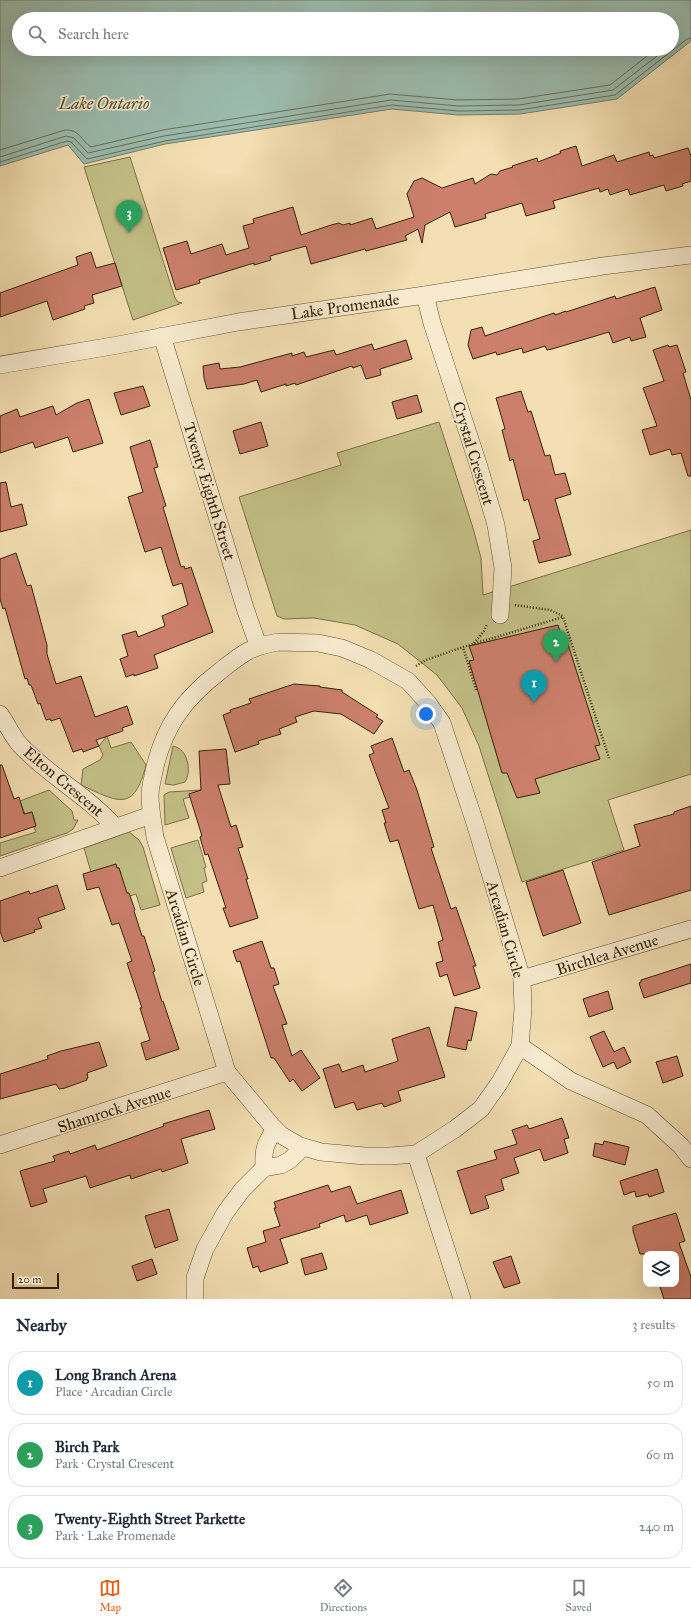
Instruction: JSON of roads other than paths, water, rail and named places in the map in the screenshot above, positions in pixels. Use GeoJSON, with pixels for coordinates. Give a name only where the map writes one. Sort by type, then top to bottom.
{"type":"FeatureCollection","features":[{"type":"Feature","properties":{"kind":"street","name":"Lake Promenade"},"geometry":{"type":"LineString","coordinates":[[0,365],[118,345],[238,322],[425,295],[603,266],[690,258]]}},
{"type":"Feature","properties":{"kind":"street","name":"Crystal Crescent"},"geometry":{"type":"LineString","coordinates":[[425,295],[432,323],[479,467],[496,525],[501,552],[502,568],[500,609]]}},
{"type":"Feature","properties":{"kind":"street","name":"Twenty Eighth Street"},"geometry":{"type":"LineString","coordinates":[[162,336],[245,608],[258,645]]}},
{"type":"Feature","properties":{"kind":"street","name":"Arcadian Circle"},"geometry":{"type":"LineString","coordinates":[[278,642],[318,643],[342,648],[371,660],[408,681],[428,703],[442,723],[474,820],[522,979],[523,1009],[520,1046],[500,1082],[481,1109],[416,1154],[390,1156],[342,1155],[321,1152],[303,1147],[290,1141],[275,1129],[227,1072],[155,837],[151,815],[150,793],[156,762],[166,734],[179,710],[205,682],[240,655],[258,645],[278,642]]}},
{"type":"Feature","properties":{"kind":"street","name":"Elton Crescent"},"geometry":{"type":"LineString","coordinates":[[0,714],[20,744],[64,783],[102,812],[115,827]]}},
{"type":"Feature","properties":{"kind":"street"},"geometry":{"type":"LineString","coordinates":[[0,868],[151,815]]}},
{"type":"Feature","properties":{"kind":"street","name":"Birchlea Avenue"},"geometry":{"type":"LineString","coordinates":[[522,979],[691,929]]}},
{"type":"Feature","properties":{"kind":"street"},"geometry":{"type":"LineString","coordinates":[[520,1046],[571,1081],[647,1115],[681,1146],[691,1158]]}},
{"type":"Feature","properties":{"kind":"street","name":"Shamrock Avenue"},"geometry":{"type":"LineString","coordinates":[[0,1145],[227,1072]]}},
{"type":"Feature","properties":{"kind":"street"},"geometry":{"type":"LineString","coordinates":[[264,1168],[263,1151],[275,1129]]}},
{"type":"Feature","properties":{"kind":"street"},"geometry":{"type":"LineString","coordinates":[[195,1299],[195,1278],[205,1249],[225,1213],[242,1190],[264,1168],[286,1162],[303,1147]]}},
{"type":"Feature","properties":{"kind":"street"},"geometry":{"type":"LineString","coordinates":[[416,1154],[462,1299]]}},
{"type":"Feature","properties":{"kind":"water","name":"Lake Ontario"},"geometry":{"type":"Polygon","coordinates":[[[0,0],[691,0],[691,41],[679,50],[679,12],[12,12],[12,56],[672,56],[617,99],[520,114],[458,115],[392,109],[165,144],[84,164],[68,145],[0,166],[0,0]]]}},
{"type":"Feature","properties":{"kind":"place","name":"Twenty-Eighth Street Parkette"},"geometry":{"type":"Point","coordinates":[129,233]}},
{"type":"Feature","properties":{"kind":"place","name":"Birch Park"},"geometry":{"type":"Point","coordinates":[556,662]}},
{"type":"Feature","properties":{"kind":"place","name":"Long Branch Arena"},"geometry":{"type":"Point","coordinates":[534,703]}}]}
